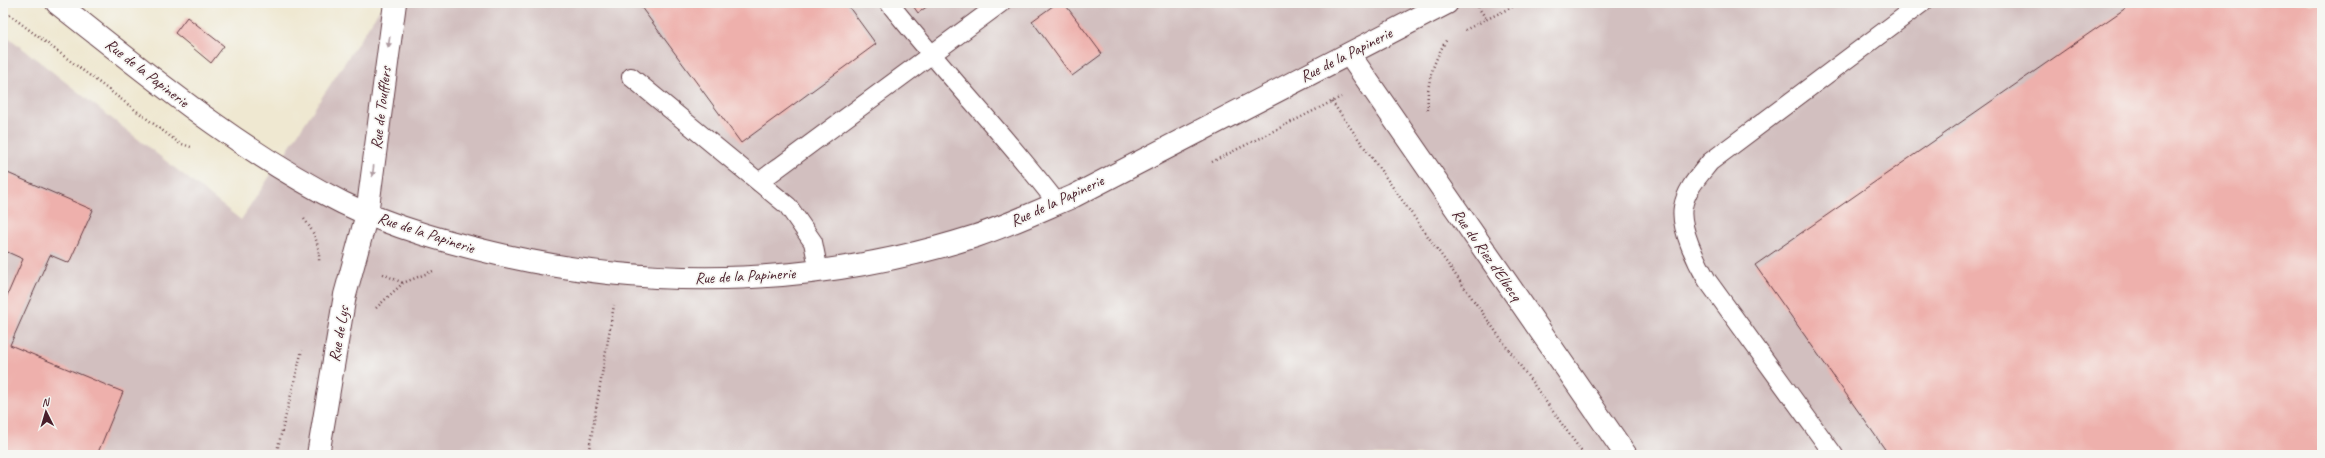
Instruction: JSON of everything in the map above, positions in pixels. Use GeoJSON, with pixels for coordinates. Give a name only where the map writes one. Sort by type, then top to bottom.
{"type":"FeatureCollection","features":[{"type":"Feature","properties":{"kind":"street","name":"Rue de la Papinerie"},"geometry":{"type":"LineString","coordinates":[[57,3],[184,102],[243,145],[298,179],[367,214],[418,233],[561,268],[676,279],[746,278],[819,272],[893,259],[984,233],[1057,203],[1447,3]]}},
{"type":"Feature","properties":{"kind":"street","name":"Rue de Toufflers"},"geometry":{"type":"LineString","coordinates":[[367,214],[395,3]]}},
{"type":"Feature","properties":{"kind":"street","name":"Rue du Riez d'Elbecq"},"geometry":{"type":"LineString","coordinates":[[1349,54],[1626,455]]}},
{"type":"Feature","properties":{"kind":"street","name":"Rue de Lys"},"geometry":{"type":"LineString","coordinates":[[318,455],[346,295],[367,214]]}},
{"type":"Feature","properties":{"kind":"lane"},"geometry":{"type":"LineString","coordinates":[[889,3],[930,55],[1022,158],[1057,203]]}},
{"type":"Feature","properties":{"kind":"lane"},"geometry":{"type":"LineString","coordinates":[[759,182],[1001,3]]}},
{"type":"Feature","properties":{"kind":"lane"},"geometry":{"type":"LineString","coordinates":[[1834,455],[1707,280],[1692,254],[1682,208],[1692,184],[1710,162],[1922,3]]}},
{"type":"Feature","properties":{"kind":"lane"},"geometry":{"type":"LineString","coordinates":[[631,77],[788,206],[813,242],[819,272]]}},
{"type":"Feature","properties":{"kind":"path"},"geometry":{"type":"LineString","coordinates":[[1476,3],[1487,20]]}},
{"type":"Feature","properties":{"kind":"path"},"geometry":{"type":"LineString","coordinates":[[3,10],[179,143],[192,148]]}},
{"type":"Feature","properties":{"kind":"path"},"geometry":{"type":"LineString","coordinates":[[1332,102],[1584,455]]}},
{"type":"Feature","properties":{"kind":"path"},"geometry":{"type":"LineString","coordinates":[[300,214],[312,229],[320,248],[319,268]]}},
{"type":"Feature","properties":{"kind":"path"},"geometry":{"type":"LineString","coordinates":[[374,314],[376,307],[403,283],[433,271],[439,272]]}},
{"type":"Feature","properties":{"kind":"path"},"geometry":{"type":"LineString","coordinates":[[588,455],[615,301]]}},
{"type":"Feature","properties":{"kind":"path"},"geometry":{"type":"LineString","coordinates":[[276,455],[303,347]]}},
{"type":"Feature","properties":{"kind":"shaded area"},"geometry":{"type":"Polygon","coordinates":[[[384,3],[2322,3],[2322,455],[3,455],[3,33],[241,220],[384,3]]]}},
{"type":"Feature","properties":{"kind":"building"},"geometry":{"type":"Polygon","coordinates":[[[638,3],[846,3],[876,44],[741,143],[638,3]]]}},
{"type":"Feature","properties":{"kind":"building"},"geometry":{"type":"Polygon","coordinates":[[[911,3],[932,3],[918,13],[911,3]]]}},
{"type":"Feature","properties":{"kind":"building"},"geometry":{"type":"Polygon","coordinates":[[[1057,3],[1064,3],[1102,54],[1072,76],[1032,21],[1057,3]]]}},
{"type":"Feature","properties":{"kind":"building"},"geometry":{"type":"Polygon","coordinates":[[[2133,3],[2322,3],[2322,455],[1889,455],[1755,265],[2133,3]]]}},
{"type":"Feature","properties":{"kind":"building"},"geometry":{"type":"Polygon","coordinates":[[[187,17],[224,46],[211,63],[175,33],[187,17]]]}},
{"type":"Feature","properties":{"kind":"building"},"geometry":{"type":"Polygon","coordinates":[[[3,171],[93,210],[69,263],[50,255],[10,345],[123,392],[97,455],[3,455],[3,305],[23,259],[3,250],[3,171]]]}}]}
